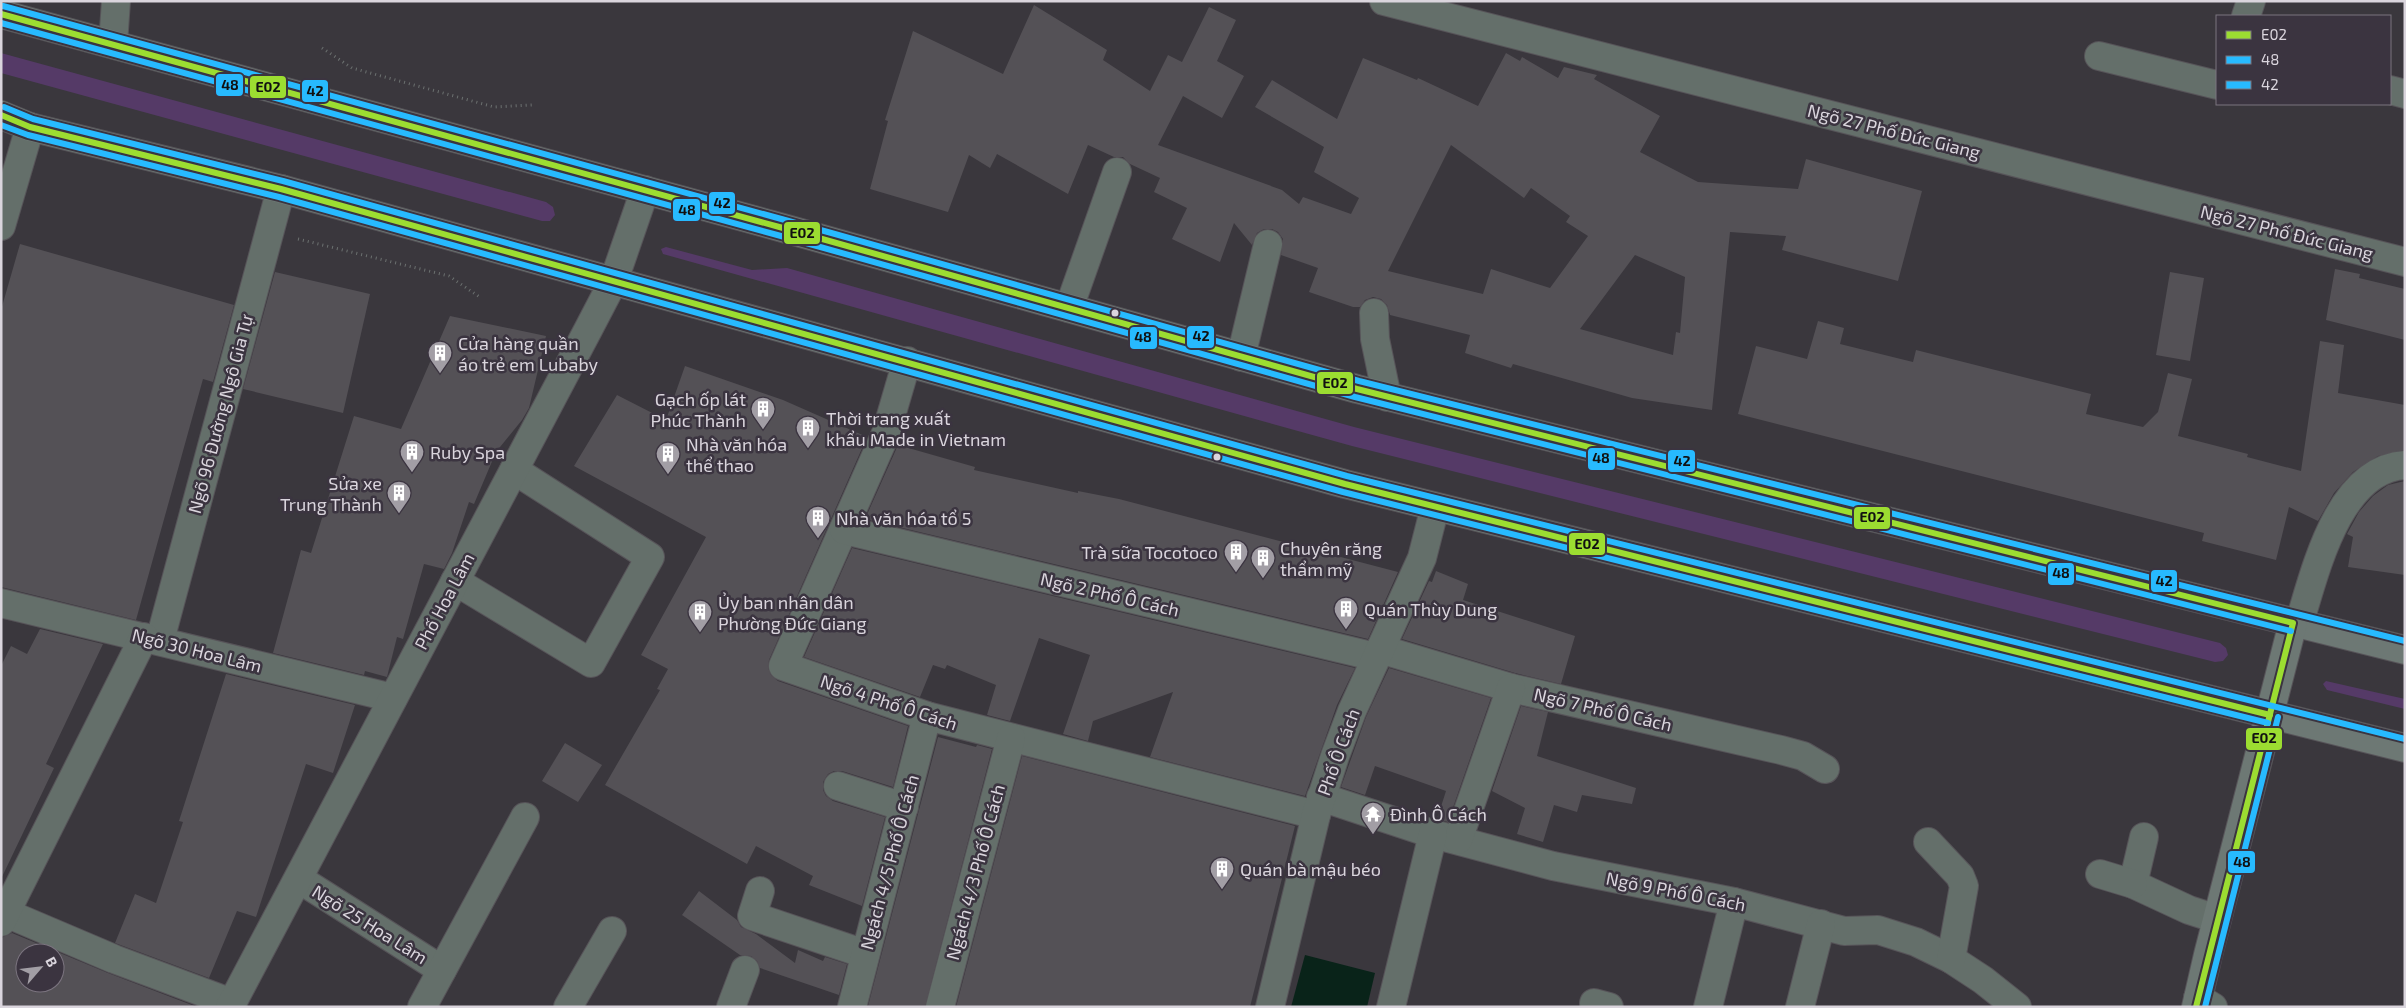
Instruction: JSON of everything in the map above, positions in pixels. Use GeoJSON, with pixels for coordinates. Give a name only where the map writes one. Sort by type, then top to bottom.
{"type":"FeatureCollection","features":[{"type":"Feature","properties":{"kind":"main road"},"geometry":{"type":"LineString","coordinates":[[1,14],[645,190],[1387,397],[2405,650]]}},
{"type":"Feature","properties":{"kind":"main road"},"geometry":{"type":"LineString","coordinates":[[1,115],[30,127],[281,189],[1434,507],[2405,748]]}},
{"type":"Feature","properties":{"kind":"main road"},"geometry":{"type":"LineString","coordinates":[[2203,1004],[2217,919],[2296,623]]}},
{"type":"Feature","properties":{"kind":"street"},"geometry":{"type":"LineString","coordinates":[[113,44],[116,1]]}},
{"type":"Feature","properties":{"kind":"street","name":"Ngõ 27 Phố Đức Giang"},"geometry":{"type":"LineString","coordinates":[[1384,1],[2405,262]]}},
{"type":"Feature","properties":{"kind":"street"},"geometry":{"type":"LineString","coordinates":[[2246,15],[2251,1]]}},
{"type":"Feature","properties":{"kind":"street"},"geometry":{"type":"LineString","coordinates":[[2099,56],[2216,85]]}},
{"type":"Feature","properties":{"kind":"street"},"geometry":{"type":"LineString","coordinates":[[2391,90],[2405,94]]}},
{"type":"Feature","properties":{"kind":"street"},"geometry":{"type":"LineString","coordinates":[[1,226],[30,127]]}},
{"type":"Feature","properties":{"kind":"street"},"geometry":{"type":"LineString","coordinates":[[1069,308],[1117,172]]}},
{"type":"Feature","properties":{"kind":"street","name":"Ngõ 96 Đường Ngô Gia Tự"},"geometry":{"type":"LineString","coordinates":[[3,916],[152,639],[281,189]]}},
{"type":"Feature","properties":{"kind":"street","name":"Phố Hoa Lâm"},"geometry":{"type":"LineString","coordinates":[[231,1005],[614,280],[645,190]]}},
{"type":"Feature","properties":{"kind":"street"},"geometry":{"type":"LineString","coordinates":[[1241,357],[1268,244]]}},
{"type":"Feature","properties":{"kind":"street"},"geometry":{"type":"LineString","coordinates":[[1374,313],[1375,339],[1387,397]]}},
{"type":"Feature","properties":{"kind":"street","name":"Ngõ 4 Phố Ô Cách"},"geometry":{"type":"LineString","coordinates":[[907,361],[886,433],[783,666],[927,716],[1011,738],[1319,806]]}},
{"type":"Feature","properties":{"kind":"street"},"geometry":{"type":"LineString","coordinates":[[2296,623],[2327,534],[2345,506],[2370,476],[2391,466],[2405,465]]}},
{"type":"Feature","properties":{"kind":"street"},"geometry":{"type":"LineString","coordinates":[[455,581],[590,663],[650,557],[514,470]]}},
{"type":"Feature","properties":{"kind":"street","name":"Phố Ô Cách"},"geometry":{"type":"LineString","coordinates":[[1270,1007],[1319,806],[1352,711],[1422,558],[1434,507]]}},
{"type":"Feature","properties":{"kind":"street","name":"Ngõ 2 Phố Ô Cách"},"geometry":{"type":"LineString","coordinates":[[844,530],[1378,653]]}},
{"type":"Feature","properties":{"kind":"street","name":"Ngõ 30 Hoa Lâm"},"geometry":{"type":"LineString","coordinates":[[1,603],[393,698]]}},
{"type":"Feature","properties":{"kind":"street","name":"Ngõ 7 Phố Ô Cách"},"geometry":{"type":"LineString","coordinates":[[1378,653],[1510,688],[1781,750],[1803,756],[1824,769]]}},
{"type":"Feature","properties":{"kind":"street"},"geometry":{"type":"LineString","coordinates":[[1391,1007],[1445,837],[1510,688]]}},
{"type":"Feature","properties":{"kind":"street","name":"Ngách 4/5 Phố Ô Cách"},"geometry":{"type":"LineString","coordinates":[[852,1007],[927,716]]}},
{"type":"Feature","properties":{"kind":"street","name":"Ngách 4/3 Phố Ô Cách"},"geometry":{"type":"LineString","coordinates":[[940,1007],[1011,738]]}},
{"type":"Feature","properties":{"kind":"street"},"geometry":{"type":"LineString","coordinates":[[838,786],[904,807]]}},
{"type":"Feature","properties":{"kind":"street","name":"Ngõ 9 Phố Ô Cách"},"geometry":{"type":"LineString","coordinates":[[1319,806],[1553,866],[1734,902],[1844,931],[1878,930],[1916,942],[1951,959],[1983,980],[2017,1007]]}},
{"type":"Feature","properties":{"kind":"street"},"geometry":{"type":"LineString","coordinates":[[422,1007],[525,817]]}},
{"type":"Feature","properties":{"kind":"street"},"geometry":{"type":"LineString","coordinates":[[2133,884],[2144,837]]}},
{"type":"Feature","properties":{"kind":"street"},"geometry":{"type":"LineString","coordinates":[[1928,842],[1960,876],[1964,886],[1951,959]]}},
{"type":"Feature","properties":{"kind":"street"},"geometry":{"type":"LineString","coordinates":[[2100,874],[2133,884],[2189,910],[2217,919]]}},
{"type":"Feature","properties":{"kind":"street","name":"Ngõ 25 Hoa Lâm"},"geometry":{"type":"LineString","coordinates":[[298,879],[442,970]]}},
{"type":"Feature","properties":{"kind":"street"},"geometry":{"type":"LineString","coordinates":[[760,891],[752,916],[865,954]]}},
{"type":"Feature","properties":{"kind":"street"},"geometry":{"type":"LineString","coordinates":[[1708,1007],[1734,902]]}},
{"type":"Feature","properties":{"kind":"street"},"geometry":{"type":"LineString","coordinates":[[3,916],[231,1005]]}},
{"type":"Feature","properties":{"kind":"street"},"geometry":{"type":"LineString","coordinates":[[1800,1007],[1820,924]]}},
{"type":"Feature","properties":{"kind":"street"},"geometry":{"type":"LineString","coordinates":[[568,1007],[612,931]]}},
{"type":"Feature","properties":{"kind":"street"},"geometry":{"type":"LineString","coordinates":[[731,1007],[745,970]]}},
{"type":"Feature","properties":{"kind":"path"},"geometry":{"type":"LineString","coordinates":[[322,48],[352,68],[494,107],[532,105]]}},
{"type":"Feature","properties":{"kind":"path"},"geometry":{"type":"LineString","coordinates":[[291,239],[300,238],[449,276],[481,298]]}},
{"type":"Feature","properties":{"kind":"shaded area"},"geometry":{"type":"Polygon","coordinates":[[[1,53],[546,202],[553,207],[555,215],[550,221],[542,221],[1,73],[1,53]]]}},
{"type":"Feature","properties":{"kind":"shaded area"},"geometry":{"type":"Polygon","coordinates":[[[666,247],[752,270],[787,268],[1354,427],[2220,643],[2226,648],[2228,655],[2223,661],[2215,662],[1352,446],[663,254],[661,249],[666,247]]]}},
{"type":"Feature","properties":{"kind":"shaded area"},"geometry":{"type":"Polygon","coordinates":[[[2326,681],[2405,699],[2405,709],[2327,690],[2323,684],[2326,681]]]}},
{"type":"Feature","properties":{"kind":"shaded area"},"geometry":{"type":"Polygon","coordinates":[[[1305,955],[1375,973],[1367,1007],[1291,1007],[1305,955]]]}},
{"type":"Feature","properties":{"kind":"building"},"geometry":{"type":"Polygon","coordinates":[[[1034,5],[1107,50],[1103,60],[1150,91],[1168,55],[1182,62],[1209,7],[1236,20],[1217,61],[1244,76],[1222,118],[1183,96],[1158,145],[1282,190],[1299,204],[1303,197],[1351,214],[1359,198],[1314,172],[1324,147],[1255,107],[1272,80],[1337,119],[1363,58],[1417,80],[1418,78],[1478,106],[1506,53],[1520,61],[1522,57],[1558,78],[1564,67],[1597,75],[1594,79],[1660,116],[1640,152],[1698,182],[1798,189],[1806,159],[1922,191],[1898,281],[1782,250],[1786,236],[1730,232],[1712,410],[1632,398],[1513,364],[1511,368],[1465,353],[1470,335],[1390,315],[1387,305],[1381,299],[1373,297],[1365,300],[1360,307],[1353,307],[1309,292],[1318,268],[1281,255],[1283,239],[1278,232],[1272,229],[1264,229],[1257,233],[1252,245],[1234,223],[1220,262],[1172,239],[1187,208],[1154,192],[1160,178],[1130,164],[1123,157],[1114,157],[1088,145],[1068,194],[997,154],[990,168],[969,155],[948,212],[870,189],[888,121],[885,120],[913,31],[1003,74],[1034,5]],[[1451,145],[1388,271],[1483,294],[1491,269],[1550,288],[1588,236],[1566,222],[1570,216],[1531,188],[1524,198],[1451,145]],[[1635,255],[1580,329],[1673,355],[1676,332],[1680,333],[1685,277],[1635,255]]]}},
{"type":"Feature","properties":{"kind":"building"},"geometry":{"type":"Polygon","coordinates":[[[20,244],[234,305],[213,382],[203,379],[136,620],[1,587],[1,310],[20,244]]]}},
{"type":"Feature","properties":{"kind":"building"},"geometry":{"type":"Polygon","coordinates":[[[2335,269],[2360,274],[2359,278],[2405,289],[2405,340],[2326,320],[2335,269]]]}},
{"type":"Feature","properties":{"kind":"building"},"geometry":{"type":"Polygon","coordinates":[[[275,272],[370,294],[343,413],[243,389],[275,272]]]}},
{"type":"Feature","properties":{"kind":"building"},"geometry":{"type":"Polygon","coordinates":[[[2170,272],[2204,278],[2190,361],[2156,355],[2170,272]]]}},
{"type":"Feature","properties":{"kind":"building"},"geometry":{"type":"Polygon","coordinates":[[[450,316],[546,336],[529,408],[522,420],[496,452],[474,504],[469,502],[452,553],[444,569],[424,564],[403,639],[397,637],[387,677],[365,671],[364,675],[273,653],[301,550],[311,553],[354,416],[401,429],[450,316]]]}},
{"type":"Feature","properties":{"kind":"building"},"geometry":{"type":"Polygon","coordinates":[[[1818,321],[1844,328],[1840,344],[1913,362],[1916,350],[2091,394],[2086,414],[2143,427],[2158,412],[2168,373],[2192,379],[2178,436],[2248,454],[2247,457],[2301,471],[2320,341],[2344,345],[2338,393],[2405,405],[2405,450],[2378,456],[2353,472],[2334,493],[2318,521],[2289,507],[2276,560],[2202,541],[2204,533],[1738,414],[1756,346],[1807,359],[1818,321]]]}},
{"type":"Feature","properties":{"kind":"building"},"geometry":{"type":"Polygon","coordinates":[[[685,366],[783,400],[867,437],[769,660],[768,668],[771,675],[778,681],[908,726],[893,787],[842,771],[834,771],[828,774],[823,782],[823,790],[826,796],[833,801],[885,817],[862,906],[809,885],[813,876],[756,846],[747,864],[605,785],[660,690],[657,689],[668,669],[641,655],[706,537],[574,466],[617,395],[666,420],[685,366]]]}},
{"type":"Feature","properties":{"kind":"building"},"geometry":{"type":"Polygon","coordinates":[[[898,445],[975,467],[974,470],[1078,493],[1078,491],[1119,499],[1398,572],[1368,639],[865,519],[898,445]]]}},
{"type":"Feature","properties":{"kind":"building"},"geometry":{"type":"Polygon","coordinates":[[[2405,481],[2405,575],[2348,567],[2353,537],[2347,534],[2359,512],[2373,496],[2388,485],[2405,481]]]}},
{"type":"Feature","properties":{"kind":"building"},"geometry":{"type":"Polygon","coordinates":[[[852,548],[1355,668],[1337,705],[1305,796],[1150,757],[1173,692],[1093,721],[1088,741],[1063,734],[1090,655],[1039,638],[1010,721],[987,715],[996,685],[947,665],[945,669],[933,665],[920,697],[804,657],[852,548]]]}},
{"type":"Feature","properties":{"kind":"building"},"geometry":{"type":"Polygon","coordinates":[[[1436,571],[1468,584],[1463,600],[1575,636],[1561,684],[1515,673],[1402,639],[1429,581],[1432,582],[1436,571]]]}},
{"type":"Feature","properties":{"kind":"building"},"geometry":{"type":"Polygon","coordinates":[[[40,629],[103,644],[46,764],[54,768],[1,879],[1,666],[11,646],[27,654],[40,629]]]}},
{"type":"Feature","properties":{"kind":"building"},"geometry":{"type":"Polygon","coordinates":[[[1389,668],[1491,698],[1448,822],[1437,819],[1446,791],[1375,766],[1365,795],[1341,787],[1366,717],[1389,668]]]}},
{"type":"Feature","properties":{"kind":"building"},"geometry":{"type":"Polygon","coordinates":[[[226,674],[355,705],[333,773],[306,764],[256,917],[237,911],[209,978],[115,943],[135,894],[156,903],[183,822],[179,821],[226,674]]]}},
{"type":"Feature","properties":{"kind":"building"},"geometry":{"type":"Polygon","coordinates":[[[1521,706],[1548,712],[1537,756],[1636,788],[1632,804],[1582,795],[1577,812],[1554,805],[1543,842],[1517,834],[1525,808],[1492,791],[1521,706]]]}},
{"type":"Feature","properties":{"kind":"building"},"geometry":{"type":"Polygon","coordinates":[[[938,737],[976,747],[977,745],[992,749],[925,1007],[871,1007],[868,1006],[938,737]]]}},
{"type":"Feature","properties":{"kind":"building"},"geometry":{"type":"Polygon","coordinates":[[[565,743],[602,765],[578,802],[542,781],[565,743]]]}},
{"type":"Feature","properties":{"kind":"building"},"geometry":{"type":"Polygon","coordinates":[[[1022,756],[1295,826],[1250,1007],[956,1007],[1022,756]]]}},
{"type":"Feature","properties":{"kind":"building"},"geometry":{"type":"Polygon","coordinates":[[[699,891],[737,920],[741,927],[756,934],[795,963],[798,950],[823,961],[825,957],[847,964],[839,995],[760,968],[757,961],[751,956],[740,955],[682,915],[699,891]]]}},
{"type":"Feature","properties":{"kind":"building"},"geometry":{"type":"Polygon","coordinates":[[[12,933],[36,943],[15,943],[15,993],[65,993],[65,955],[197,1007],[1,1007],[1,938],[12,933]]]}},
{"type":"Feature","properties":{"kind":"transit line","name":"42"},"geometry":{"type":"LineString","coordinates":[[3,6],[785,220],[1359,381],[2405,641]]}},
{"type":"Feature","properties":{"kind":"transit line","name":"E02"},"geometry":{"type":"LineString","coordinates":[[1,14],[783,228],[1357,389],[2293,623],[2196,1007]]}},
{"type":"Feature","properties":{"kind":"transit line","name":"48"},"geometry":{"type":"LineString","coordinates":[[1,23],[781,236],[1355,397],[2291,631]]}},
{"type":"Feature","properties":{"kind":"transit line","name":"42"},"geometry":{"type":"LineString","coordinates":[[4,107],[33,119],[283,181],[1347,476],[2405,739]]}},
{"type":"Feature","properties":{"kind":"transit line","name":"E02"},"geometry":{"type":"LineString","coordinates":[[1,115],[30,127],[281,189],[1345,484],[2270,715]]}},
{"type":"Feature","properties":{"kind":"transit line","name":"48"},"geometry":{"type":"LineString","coordinates":[[1,125],[28,135],[279,197],[1343,492],[2268,723]]}},
{"type":"Feature","properties":{"kind":"transit line","name":"48"},"geometry":{"type":"LineString","coordinates":[[2205,1007],[2278,717]]}},
{"type":"Feature","properties":{"kind":"place","name":"Cửa hàng quần áo trẻ em Lubaby"},"geometry":{"type":"Point","coordinates":[440,374]}},
{"type":"Feature","properties":{"kind":"place","name":"Gạch ốp lát Phúc Thành"},"geometry":{"type":"Point","coordinates":[763,430]}},
{"type":"Feature","properties":{"kind":"place","name":"Thời trang xuất khẩu Made in Vietnam"},"geometry":{"type":"Point","coordinates":[808,449]}},
{"type":"Feature","properties":{"kind":"place","name":"Ruby Spa"},"geometry":{"type":"Point","coordinates":[412,473]}},
{"type":"Feature","properties":{"kind":"place","name":"Nhà văn hóa thể thao"},"geometry":{"type":"Point","coordinates":[668,475]}},
{"type":"Feature","properties":{"kind":"place","name":"Sửa xe Trung Thành"},"geometry":{"type":"Point","coordinates":[399,514]}},
{"type":"Feature","properties":{"kind":"place","name":"Nhà văn hóa tổ 5"},"geometry":{"type":"Point","coordinates":[818,539]}},
{"type":"Feature","properties":{"kind":"place","name":"Trà sữa Tocotoco"},"geometry":{"type":"Point","coordinates":[1236,573]}},
{"type":"Feature","properties":{"kind":"place","name":"Chuyên răng thẩm mỹ"},"geometry":{"type":"Point","coordinates":[1263,579]}},
{"type":"Feature","properties":{"kind":"place","name":"Quán Thùy Dung"},"geometry":{"type":"Point","coordinates":[1346,630]}},
{"type":"Feature","properties":{"kind":"place","name":"Ủy ban nhân dân Phường Đức Giang"},"geometry":{"type":"Point","coordinates":[700,633]}},
{"type":"Feature","properties":{"kind":"place","name":"Đình Ô Cách"},"geometry":{"type":"Point","coordinates":[1373,835]}},
{"type":"Feature","properties":{"kind":"place","name":"Quán bà mậu béo"},"geometry":{"type":"Point","coordinates":[1222,890]}}]}
